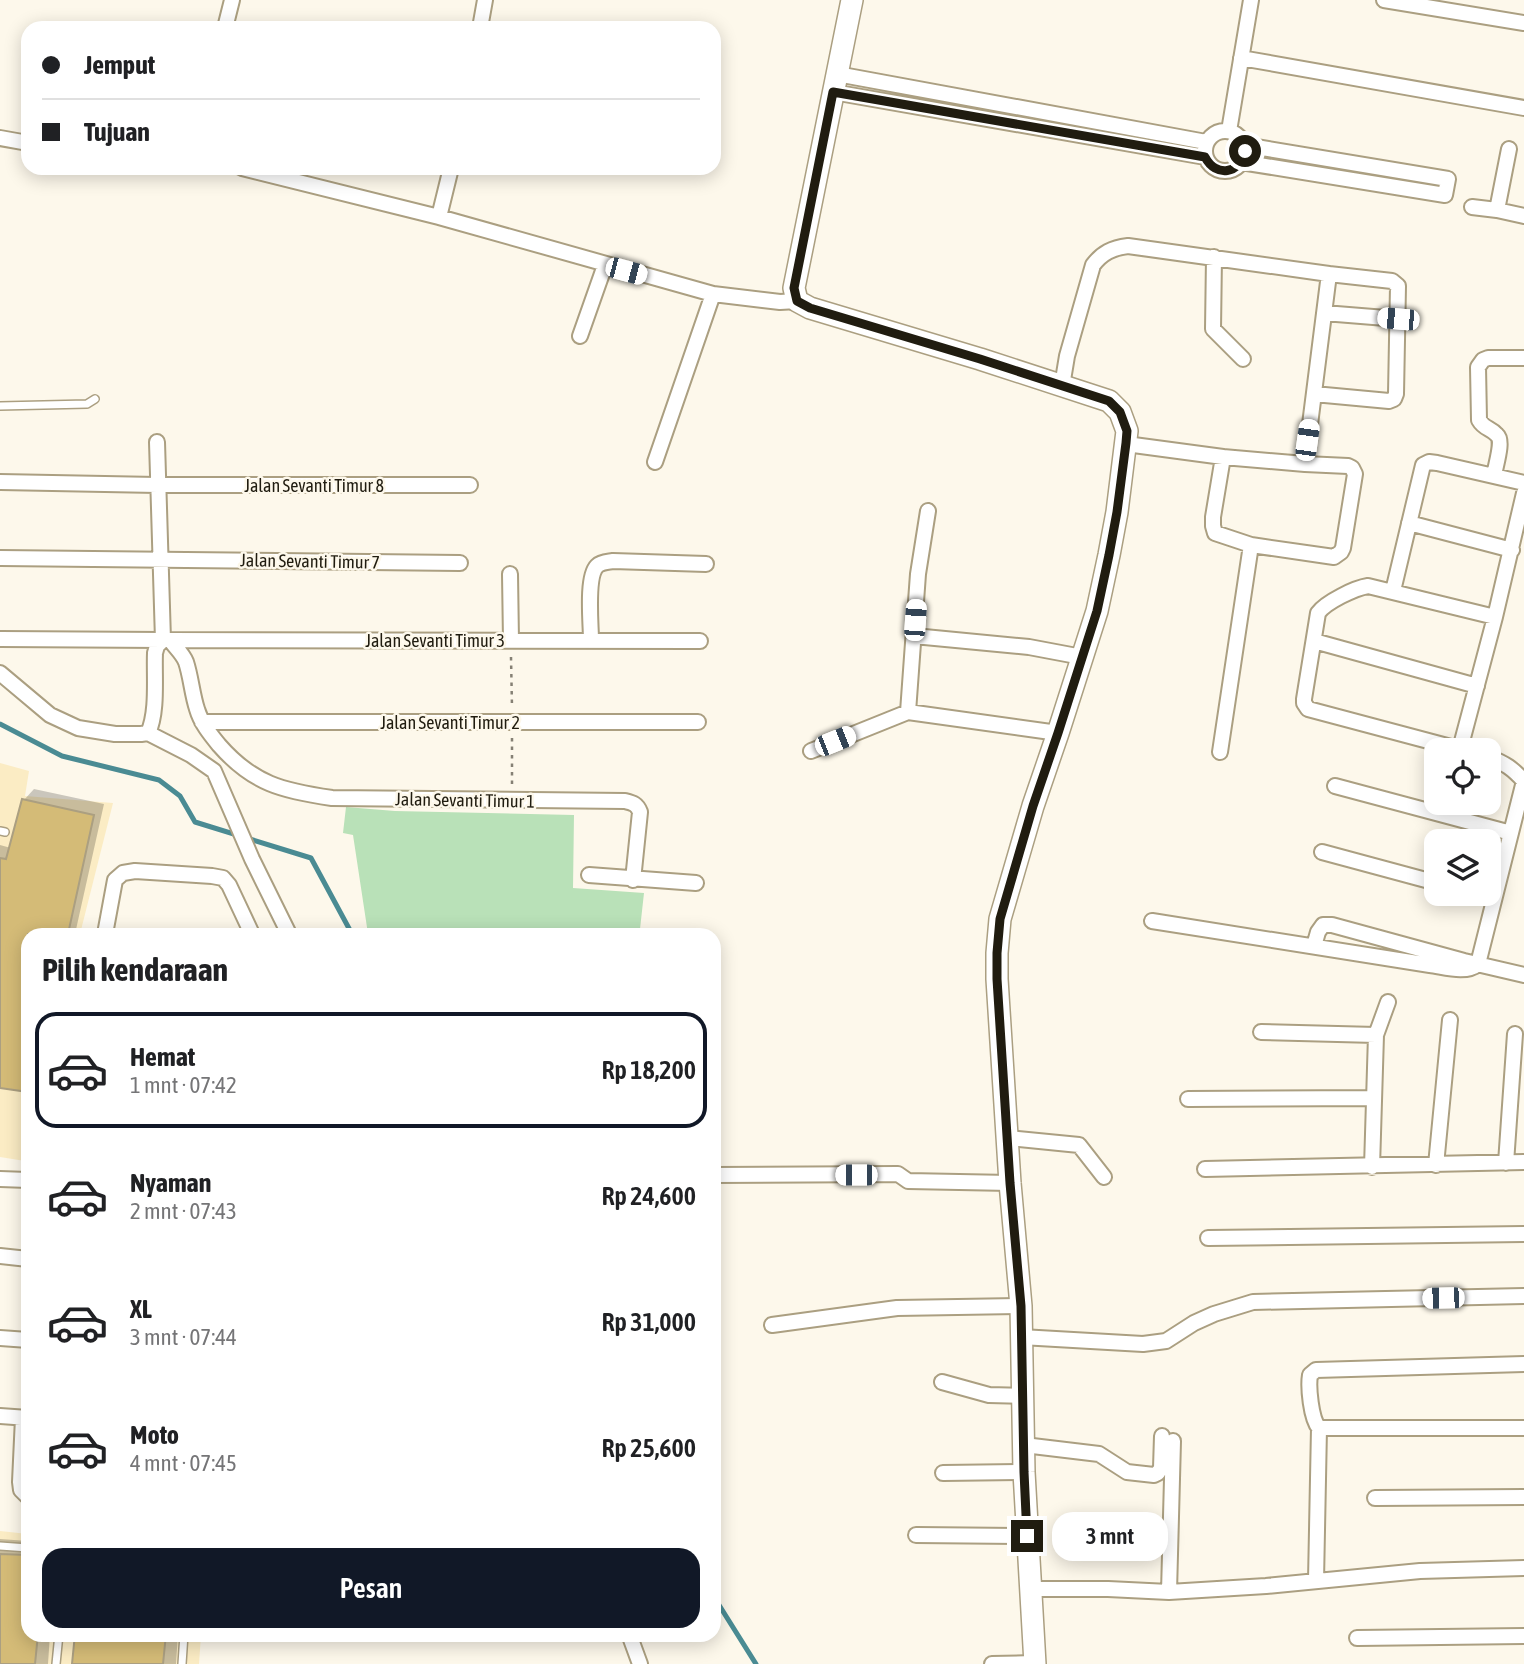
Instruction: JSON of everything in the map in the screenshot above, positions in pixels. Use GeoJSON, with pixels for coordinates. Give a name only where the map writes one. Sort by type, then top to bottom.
{"type":"FeatureCollection","features":[{"type":"Feature","properties":{"kind":"street"},"geometry":{"type":"LineString","coordinates":[[227,21],[232,0]]}},
{"type":"Feature","properties":{"kind":"street"},"geometry":{"type":"LineString","coordinates":[[481,21],[485,0]]}},
{"type":"Feature","properties":{"kind":"street"},"geometry":{"type":"LineString","coordinates":[[797,301],[794,288],[852,0]]}},
{"type":"Feature","properties":{"kind":"street"},"geometry":{"type":"LineString","coordinates":[[1229,131],[1251,0]]}},
{"type":"Feature","properties":{"kind":"street"},"geometry":{"type":"LineString","coordinates":[[1384,0],[1524,23]]}},
{"type":"Feature","properties":{"kind":"street"},"geometry":{"type":"LineString","coordinates":[[1241,58],[1524,108]]}},
{"type":"Feature","properties":{"kind":"street"},"geometry":{"type":"LineString","coordinates":[[835,83],[1206,142]]}},
{"type":"Feature","properties":{"kind":"street"},"geometry":{"type":"LineString","coordinates":[[835,83],[1205,157]]}},
{"type":"Feature","properties":{"kind":"street"},"geometry":{"type":"LineString","coordinates":[[1229,131],[1241,138],[1244,145],[1241,162],[1235,168],[1221,171],[1214,168],[1205,157],[1206,142],[1215,133],[1229,131]]}},
{"type":"Feature","properties":{"kind":"street"},"geometry":{"type":"LineString","coordinates":[[0,138],[21,142]]}},
{"type":"Feature","properties":{"kind":"street"},"geometry":{"type":"LineString","coordinates":[[1241,162],[1445,195],[1448,178],[1244,145]]}},
{"type":"Feature","properties":{"kind":"street"},"geometry":{"type":"LineString","coordinates":[[1497,210],[1509,149]]}},
{"type":"Feature","properties":{"kind":"street"},"geometry":{"type":"LineString","coordinates":[[270,175],[439,218],[713,294],[780,302],[797,301],[810,308],[1109,401],[1124,421],[1127,431],[1117,512],[1097,611],[1033,806],[1000,919],[997,979],[1021,1306],[1024,1472],[1034,1663],[992,1664]]}},
{"type":"Feature","properties":{"kind":"street"},"geometry":{"type":"LineString","coordinates":[[439,218],[449,175]]}},
{"type":"Feature","properties":{"kind":"street"},"geometry":{"type":"LineString","coordinates":[[1472,207],[1524,216]]}},
{"type":"Feature","properties":{"kind":"street"},"geometry":{"type":"LineString","coordinates":[[1062,386],[1067,356],[1093,265],[1098,257],[1115,248],[1128,246],[1392,281],[1396,284],[1399,289],[1394,399],[1389,401],[1314,394]]}},
{"type":"Feature","properties":{"kind":"street"},"geometry":{"type":"LineString","coordinates":[[1214,257],[1213,330],[1243,359]]}},
{"type":"Feature","properties":{"kind":"street"},"geometry":{"type":"LineString","coordinates":[[580,336],[605,265]]}},
{"type":"Feature","properties":{"kind":"street"},"geometry":{"type":"LineString","coordinates":[[1306,464],[1329,274]]}},
{"type":"Feature","properties":{"kind":"street"},"geometry":{"type":"LineString","coordinates":[[655,462],[713,294]]}},
{"type":"Feature","properties":{"kind":"street"},"geometry":{"type":"LineString","coordinates":[[1324,313],[1398,319]]}},
{"type":"Feature","properties":{"kind":"street"},"geometry":{"type":"LineString","coordinates":[[1494,476],[1501,441],[1497,435],[1483,427],[1479,420],[1478,367],[1488,358],[1524,358]]}},
{"type":"Feature","properties":{"kind":"street"},"geometry":{"type":"LineString","coordinates":[[157,442],[160,560],[167,640],[185,660],[202,722]]}},
{"type":"Feature","properties":{"kind":"street"},"geometry":{"type":"LineString","coordinates":[[1126,443],[1223,457],[1348,466],[1354,470],[1355,478],[1341,552],[1329,557],[1251,545],[1213,530],[1223,457]]}},
{"type":"Feature","properties":{"kind":"street"},"geometry":{"type":"LineString","coordinates":[[1393,591],[1423,465],[1429,462],[1437,463],[1524,483]]}},
{"type":"Feature","properties":{"kind":"street","name":"Jalan Sevanti Timur 8"},"geometry":{"type":"LineString","coordinates":[[0,482],[470,485]]}},
{"type":"Feature","properties":{"kind":"street"},"geometry":{"type":"LineString","coordinates":[[1466,738],[1512,551],[1521,526],[1524,493]]}},
{"type":"Feature","properties":{"kind":"street"},"geometry":{"type":"LineString","coordinates":[[908,712],[918,575],[928,511]]}},
{"type":"Feature","properties":{"kind":"street"},"geometry":{"type":"LineString","coordinates":[[1409,523],[1512,551]]}},
{"type":"Feature","properties":{"kind":"street"},"geometry":{"type":"LineString","coordinates":[[1220,752],[1251,545]]}},
{"type":"Feature","properties":{"kind":"street","name":"Jalan Sevanti Timur 7"},"geometry":{"type":"LineString","coordinates":[[0,558],[460,563]]}},
{"type":"Feature","properties":{"kind":"street"},"geometry":{"type":"LineString","coordinates":[[591,640],[591,579],[596,566],[613,561],[706,564]]}},
{"type":"Feature","properties":{"kind":"street"},"geometry":{"type":"LineString","coordinates":[[510,574],[511,640]]}},
{"type":"Feature","properties":{"kind":"street"},"geometry":{"type":"LineString","coordinates":[[1424,740],[1308,709],[1304,699],[1318,612],[1323,606],[1363,587],[1393,591],[1495,617]]}},
{"type":"Feature","properties":{"kind":"street"},"geometry":{"type":"LineString","coordinates":[[914,636],[1029,647],[1082,657]]}},
{"type":"Feature","properties":{"kind":"street","name":"Jalan Sevanti Timur 3"},"geometry":{"type":"LineString","coordinates":[[0,639],[700,641]]}},
{"type":"Feature","properties":{"kind":"street"},"geometry":{"type":"LineString","coordinates":[[148,733],[154,706],[155,653],[157,646],[167,640]]}},
{"type":"Feature","properties":{"kind":"street"},"geometry":{"type":"LineString","coordinates":[[1314,640],[1477,686]]}},
{"type":"Feature","properties":{"kind":"street"},"geometry":{"type":"LineString","coordinates":[[0,673],[50,715],[78,728],[122,735],[148,733],[191,755],[214,771],[252,859],[286,928]]}},
{"type":"Feature","properties":{"kind":"street"},"geometry":{"type":"LineString","coordinates":[[811,751],[908,712],[1058,733]]}},
{"type":"Feature","properties":{"kind":"street","name":"Jalan Sevanti Timur 2"},"geometry":{"type":"LineString","coordinates":[[202,722],[698,722]]}},
{"type":"Feature","properties":{"kind":"street","name":"Jalan Sevanti Timur 1"},"geometry":{"type":"LineString","coordinates":[[202,722],[236,763],[253,776],[270,785],[297,793],[332,798],[634,803],[640,812],[633,880]]}},
{"type":"Feature","properties":{"kind":"street"},"geometry":{"type":"LineString","coordinates":[[1501,762],[1514,769],[1524,781],[1511,833],[1501,859]]}},
{"type":"Feature","properties":{"kind":"street"},"geometry":{"type":"LineString","coordinates":[[1335,786],[1511,833]]}},
{"type":"Feature","properties":{"kind":"street"},"geometry":{"type":"LineString","coordinates":[[1322,852],[1424,879]]}},
{"type":"Feature","properties":{"kind":"street"},"geometry":{"type":"LineString","coordinates":[[106,928],[115,880],[123,873],[135,870],[223,878],[249,928]]}},
{"type":"Feature","properties":{"kind":"street"},"geometry":{"type":"LineString","coordinates":[[589,875],[696,883]]}},
{"type":"Feature","properties":{"kind":"street"},"geometry":{"type":"LineString","coordinates":[[1152,921],[1463,969],[1475,968],[1478,964],[1486,906]]}},
{"type":"Feature","properties":{"kind":"street"},"geometry":{"type":"LineString","coordinates":[[1314,946],[1318,932],[1323,925],[1328,924],[1524,975]]}},
{"type":"Feature","properties":{"kind":"street"},"geometry":{"type":"LineString","coordinates":[[1371,1167],[1376,1035],[1388,1002]]}},
{"type":"Feature","properties":{"kind":"street"},"geometry":{"type":"LineString","coordinates":[[1436,1165],[1450,1020]]}},
{"type":"Feature","properties":{"kind":"street"},"geometry":{"type":"LineString","coordinates":[[1261,1032],[1376,1035]]}},
{"type":"Feature","properties":{"kind":"street"},"geometry":{"type":"LineString","coordinates":[[1506,1163],[1515,1034]]}},
{"type":"Feature","properties":{"kind":"street"},"geometry":{"type":"LineString","coordinates":[[1188,1098],[1374,1098]]}},
{"type":"Feature","properties":{"kind":"street"},"geometry":{"type":"LineString","coordinates":[[1008,1138],[1079,1144],[1104,1177]]}},
{"type":"Feature","properties":{"kind":"street"},"geometry":{"type":"LineString","coordinates":[[1205,1169],[1524,1162]]}},
{"type":"Feature","properties":{"kind":"street"},"geometry":{"type":"LineString","coordinates":[[721,1175],[898,1174],[908,1181],[1010,1183]]}},
{"type":"Feature","properties":{"kind":"street"},"geometry":{"type":"LineString","coordinates":[[0,1179],[21,1180]]}},
{"type":"Feature","properties":{"kind":"street"},"geometry":{"type":"LineString","coordinates":[[1208,1238],[1524,1234]]}},
{"type":"Feature","properties":{"kind":"street"},"geometry":{"type":"LineString","coordinates":[[0,1256],[21,1258]]}},
{"type":"Feature","properties":{"kind":"street"},"geometry":{"type":"LineString","coordinates":[[1021,1337],[1143,1344],[1166,1341],[1214,1314],[1253,1302],[1524,1296]]}},
{"type":"Feature","properties":{"kind":"street"},"geometry":{"type":"LineString","coordinates":[[772,1325],[897,1308],[1021,1306]]}},
{"type":"Feature","properties":{"kind":"street"},"geometry":{"type":"LineString","coordinates":[[0,1338],[21,1340]]}},
{"type":"Feature","properties":{"kind":"street"},"geometry":{"type":"LineString","coordinates":[[1316,1581],[1319,1428],[1314,1421],[1310,1375],[1317,1370],[1524,1364]]}},
{"type":"Feature","properties":{"kind":"street"},"geometry":{"type":"LineString","coordinates":[[942,1382],[989,1395],[1023,1396]]}},
{"type":"Feature","properties":{"kind":"street"},"geometry":{"type":"LineString","coordinates":[[0,1416],[21,1418]]}},
{"type":"Feature","properties":{"kind":"street"},"geometry":{"type":"LineString","coordinates":[[1319,1428],[1524,1428]]}},
{"type":"Feature","properties":{"kind":"street"},"geometry":{"type":"LineString","coordinates":[[1024,1445],[1099,1454],[1127,1472],[1154,1475],[1161,1468],[1168,1438],[1169,1592]]}},
{"type":"Feature","properties":{"kind":"street"},"geometry":{"type":"LineString","coordinates":[[21,1469],[21,1490]]}},
{"type":"Feature","properties":{"kind":"street"},"geometry":{"type":"LineString","coordinates":[[943,1473],[1024,1472]]}},
{"type":"Feature","properties":{"kind":"street"},"geometry":{"type":"LineString","coordinates":[[1375,1499],[1524,1497]]}},
{"type":"Feature","properties":{"kind":"street"},"geometry":{"type":"LineString","coordinates":[[916,1535],[1027,1536]]}},
{"type":"Feature","properties":{"kind":"street"},"geometry":{"type":"LineString","coordinates":[[1030,1589],[1169,1592],[1266,1586],[1420,1571],[1524,1568]]}},
{"type":"Feature","properties":{"kind":"street"},"geometry":{"type":"LineString","coordinates":[[1357,1638],[1524,1636]]}},
{"type":"Feature","properties":{"kind":"street"},"geometry":{"type":"LineString","coordinates":[[632,1642],[640,1664]]}},
{"type":"Feature","properties":{"kind":"lane"},"geometry":{"type":"LineString","coordinates":[[0,405],[87,404],[96,399]]}},
{"type":"Feature","properties":{"kind":"lane"},"geometry":{"type":"LineString","coordinates":[[0,1546],[21,1548]]}},
{"type":"Feature","properties":{"kind":"lane"},"geometry":{"type":"LineString","coordinates":[[56,1664],[58,1642]]}},
{"type":"Feature","properties":{"kind":"lane"},"geometry":{"type":"LineString","coordinates":[[182,1664],[183,1642]]}},
{"type":"Feature","properties":{"kind":"shaded area"},"geometry":{"type":"Polygon","coordinates":[[[0,763],[29,771],[25,796],[113,803],[82,928],[21,928],[21,1160],[0,1157],[0,763]]]}},
{"type":"Feature","properties":{"kind":"shaded area"},"geometry":{"type":"Polygon","coordinates":[[[0,1531],[21,1533],[21,1642],[201,1642],[199,1664],[0,1664],[0,1531]]]}},
{"type":"Feature","properties":{"kind":"green space"},"geometry":{"type":"Polygon","coordinates":[[[346,807],[395,811],[574,815],[573,888],[644,893],[640,928],[367,928],[353,835],[343,833],[346,807]]]}},
{"type":"Feature","properties":{"kind":"building"},"geometry":{"type":"Polygon","coordinates":[[[22,799],[94,815],[69,928],[21,928],[21,1091],[0,1088],[0,858],[6,859],[22,799]]]}},
{"type":"Feature","properties":{"kind":"building"},"geometry":{"type":"Polygon","coordinates":[[[0,1554],[21,1555],[21,1642],[37,1642],[35,1664],[0,1664],[0,1554]]]}},
{"type":"Feature","properties":{"kind":"building"},"geometry":{"type":"Polygon","coordinates":[[[74,1642],[165,1642],[163,1664],[72,1664],[74,1642]]]}},
{"type":"Feature","properties":{"kind":"waterway"},"geometry":{"type":"LineString","coordinates":[[0,724],[62,756],[159,780],[180,796],[195,822],[311,858],[349,928]]}},
{"type":"Feature","properties":{"kind":"waterway"},"geometry":{"type":"LineString","coordinates":[[721,1608],[756,1664]]}},
{"type":"Feature","properties":{"kind":"route"},"geometry":{"type":"LineString","coordinates":[[1027,1536],[1021,1306],[997,979],[1000,919],[1026,828],[1097,611],[1117,512],[1127,431],[1120,412],[1109,401],[810,308],[797,301],[794,288],[833,92],[1205,157],[1214,168],[1221,171],[1228,171],[1240,164],[1245,151]]}}]}
